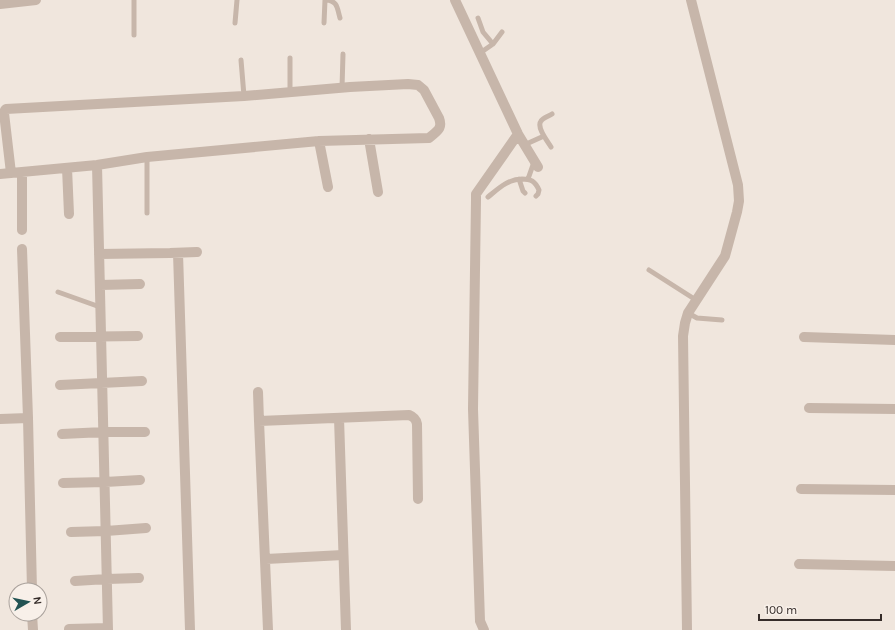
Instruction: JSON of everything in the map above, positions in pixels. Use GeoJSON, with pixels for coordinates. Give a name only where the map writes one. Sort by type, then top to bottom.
{"type":"FeatureCollection","features":[{"type":"Feature","properties":{"kind":"street"},"geometry":{"type":"LineString","coordinates":[[0,4],[36,0]]}},
{"type":"Feature","properties":{"kind":"street"},"geometry":{"type":"LineString","coordinates":[[455,0],[518,134],[536,164]]}},
{"type":"Feature","properties":{"kind":"street"},"geometry":{"type":"LineString","coordinates":[[687,630],[683,336],[688,313],[725,256],[739,201],[738,185],[691,0]]}},
{"type":"Feature","properties":{"kind":"street"},"geometry":{"type":"LineString","coordinates":[[0,174],[67,168],[97,165],[147,157],[319,141],[429,138],[437,132],[440,122],[421,86],[408,84],[244,96],[6,109],[4,113],[11,173]]}},
{"type":"Feature","properties":{"kind":"street"},"geometry":{"type":"LineString","coordinates":[[484,630],[480,621],[473,409],[476,194],[518,134]]}},
{"type":"Feature","properties":{"kind":"street"},"geometry":{"type":"LineString","coordinates":[[369,139],[378,192]]}},
{"type":"Feature","properties":{"kind":"street"},"geometry":{"type":"LineString","coordinates":[[319,141],[328,187]]}},
{"type":"Feature","properties":{"kind":"street"},"geometry":{"type":"LineString","coordinates":[[68,629],[108,629],[97,165]]}},
{"type":"Feature","properties":{"kind":"street"},"geometry":{"type":"LineString","coordinates":[[67,168],[68,214]]}},
{"type":"Feature","properties":{"kind":"street"},"geometry":{"type":"LineString","coordinates":[[22,172],[22,230]]}},
{"type":"Feature","properties":{"kind":"street"},"geometry":{"type":"LineString","coordinates":[[22,249],[32,582]]}},
{"type":"Feature","properties":{"kind":"street"},"geometry":{"type":"LineString","coordinates":[[99,254],[197,252]]}},
{"type":"Feature","properties":{"kind":"street"},"geometry":{"type":"LineString","coordinates":[[178,253],[190,630]]}},
{"type":"Feature","properties":{"kind":"street"},"geometry":{"type":"LineString","coordinates":[[100,285],[140,284]]}},
{"type":"Feature","properties":{"kind":"street"},"geometry":{"type":"LineString","coordinates":[[60,338],[138,336]]}},
{"type":"Feature","properties":{"kind":"street"},"geometry":{"type":"LineString","coordinates":[[804,337],[895,340]]}},
{"type":"Feature","properties":{"kind":"street"},"geometry":{"type":"LineString","coordinates":[[60,385],[142,381]]}},
{"type":"Feature","properties":{"kind":"street"},"geometry":{"type":"LineString","coordinates":[[258,392],[268,630]]}},
{"type":"Feature","properties":{"kind":"street"},"geometry":{"type":"LineString","coordinates":[[809,408],[895,409]]}},
{"type":"Feature","properties":{"kind":"street"},"geometry":{"type":"LineString","coordinates":[[259,422],[409,415],[416,420],[417,424],[418,499]]}},
{"type":"Feature","properties":{"kind":"street"},"geometry":{"type":"LineString","coordinates":[[0,419],[28,418]]}},
{"type":"Feature","properties":{"kind":"street"},"geometry":{"type":"LineString","coordinates":[[339,418],[346,630]]}},
{"type":"Feature","properties":{"kind":"street"},"geometry":{"type":"LineString","coordinates":[[62,434],[145,432]]}},
{"type":"Feature","properties":{"kind":"street"},"geometry":{"type":"LineString","coordinates":[[63,483],[140,480]]}},
{"type":"Feature","properties":{"kind":"street"},"geometry":{"type":"LineString","coordinates":[[801,489],[895,490]]}},
{"type":"Feature","properties":{"kind":"street"},"geometry":{"type":"LineString","coordinates":[[71,532],[146,528]]}},
{"type":"Feature","properties":{"kind":"street"},"geometry":{"type":"LineString","coordinates":[[266,558],[343,555]]}},
{"type":"Feature","properties":{"kind":"street"},"geometry":{"type":"LineString","coordinates":[[799,564],[895,566]]}},
{"type":"Feature","properties":{"kind":"street"},"geometry":{"type":"LineString","coordinates":[[75,581],[139,578]]}},
{"type":"Feature","properties":{"kind":"lane"},"geometry":{"type":"LineString","coordinates":[[134,0],[134,35]]}},
{"type":"Feature","properties":{"kind":"lane"},"geometry":{"type":"LineString","coordinates":[[235,23],[236,0]]}},
{"type":"Feature","properties":{"kind":"lane"},"geometry":{"type":"LineString","coordinates":[[324,23],[325,0],[331,0],[336,5],[340,18]]}},
{"type":"Feature","properties":{"kind":"lane"},"geometry":{"type":"LineString","coordinates":[[478,18],[483,32],[493,44]]}},
{"type":"Feature","properties":{"kind":"lane"},"geometry":{"type":"LineString","coordinates":[[480,53],[493,44],[502,32]]}},
{"type":"Feature","properties":{"kind":"lane"},"geometry":{"type":"LineString","coordinates":[[342,88],[343,54]]}},
{"type":"Feature","properties":{"kind":"lane"},"geometry":{"type":"LineString","coordinates":[[290,58],[290,93]]}},
{"type":"Feature","properties":{"kind":"lane"},"geometry":{"type":"LineString","coordinates":[[241,60],[244,96]]}},
{"type":"Feature","properties":{"kind":"lane"},"geometry":{"type":"LineString","coordinates":[[551,148],[540,129],[540,124],[541,121],[552,114]]}},
{"type":"Feature","properties":{"kind":"lane"},"geometry":{"type":"LineString","coordinates":[[524,145],[544,136]]}},
{"type":"Feature","properties":{"kind":"lane"},"geometry":{"type":"LineString","coordinates":[[147,157],[147,213]]}},
{"type":"Feature","properties":{"kind":"lane"},"geometry":{"type":"LineString","coordinates":[[528,179],[536,164]]}},
{"type":"Feature","properties":{"kind":"lane"},"geometry":{"type":"LineString","coordinates":[[519,179],[520,186],[525,192]]}},
{"type":"Feature","properties":{"kind":"lane"},"geometry":{"type":"LineString","coordinates":[[488,197],[508,182],[519,179],[533,180],[540,190],[536,196]]}},
{"type":"Feature","properties":{"kind":"lane"},"geometry":{"type":"LineString","coordinates":[[649,270],[696,300]]}},
{"type":"Feature","properties":{"kind":"lane"},"geometry":{"type":"LineString","coordinates":[[58,292],[101,307]]}},
{"type":"Feature","properties":{"kind":"lane"},"geometry":{"type":"LineString","coordinates":[[688,313],[697,318],[722,320]]}}]}
